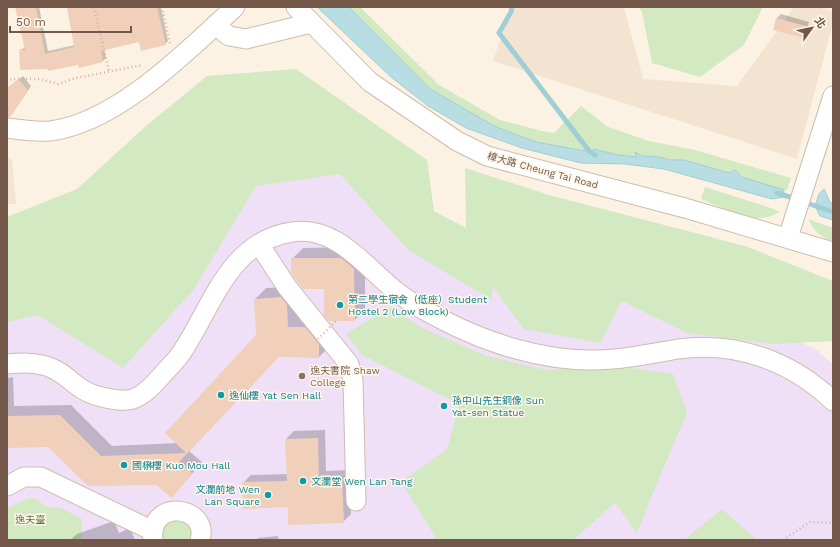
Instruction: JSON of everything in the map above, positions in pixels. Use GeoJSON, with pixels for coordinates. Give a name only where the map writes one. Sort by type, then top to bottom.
{"type":"FeatureCollection","features":[{"type":"Feature","properties":{"kind":"street"},"geometry":{"type":"LineString","coordinates":[[7,128],[50,130],[71,126],[100,114],[133,95],[155,78],[235,7]]}},
{"type":"Feature","properties":{"kind":"street","name":"樟大路 Cheung Tai Road"},"geometry":{"type":"LineString","coordinates":[[296,7],[370,82],[457,141],[487,156],[685,208],[833,252]]}},
{"type":"Feature","properties":{"kind":"street"},"geometry":{"type":"LineString","coordinates":[[215,25],[228,36],[246,39],[311,23]]}},
{"type":"Feature","properties":{"kind":"street"},"geometry":{"type":"LineString","coordinates":[[788,238],[833,96]]}},
{"type":"Feature","properties":{"kind":"street"},"geometry":{"type":"LineString","coordinates":[[7,364],[26,363],[46,366],[67,376],[82,390],[110,399],[132,400],[151,388],[181,354],[221,282],[235,263],[259,244],[270,238],[295,231],[305,231],[323,235],[342,244],[398,293],[428,313],[465,331],[520,350],[558,357],[590,360],[633,358],[677,350],[716,348],[761,356],[780,363],[804,377],[833,402]]}},
{"type":"Feature","properties":{"kind":"street"},"geometry":{"type":"LineString","coordinates":[[259,244],[287,287],[349,364],[353,380],[356,501]]}},
{"type":"Feature","properties":{"kind":"street"},"geometry":{"type":"LineString","coordinates":[[7,486],[24,477],[41,478],[153,535],[156,521],[163,514],[172,510],[182,510],[190,514],[196,520],[200,527],[200,540]]}},
{"type":"Feature","properties":{"kind":"path"},"geometry":{"type":"LineString","coordinates":[[94,7],[108,71]]}},
{"type":"Feature","properties":{"kind":"path"},"geometry":{"type":"LineString","coordinates":[[162,7],[171,48]]}},
{"type":"Feature","properties":{"kind":"path"},"geometry":{"type":"LineString","coordinates":[[7,82],[12,79],[40,79],[58,84],[108,71],[150,64]]}},
{"type":"Feature","properties":{"kind":"path"},"geometry":{"type":"LineString","coordinates":[[318,339],[336,321]]}},
{"type":"Feature","properties":{"kind":"path"},"geometry":{"type":"LineString","coordinates":[[783,540],[810,522],[833,523]]}},
{"type":"Feature","properties":{"kind":"shaded area"},"geometry":{"type":"Polygon","coordinates":[[[511,7],[624,7],[643,79],[737,86],[794,7],[822,7],[833,12],[833,23],[797,159],[493,61],[511,7]]]}},
{"type":"Feature","properties":{"kind":"shaded area"},"geometry":{"type":"Polygon","coordinates":[[[344,142],[464,248],[767,326],[815,349],[833,364],[833,540],[7,540],[7,258],[344,142]]]}},
{"type":"Feature","properties":{"kind":"shaded area"},"geometry":{"type":"Polygon","coordinates":[[[7,157],[12,160],[16,204],[7,204],[7,157]]]}},
{"type":"Feature","properties":{"kind":"green space"},"geometry":{"type":"Polygon","coordinates":[[[349,7],[360,7],[439,85],[500,120],[554,133],[581,106],[608,127],[649,141],[695,150],[791,178],[787,190],[774,189],[760,185],[746,178],[735,170],[729,173],[685,160],[670,160],[660,157],[642,156],[636,152],[636,159],[594,149],[589,151],[536,142],[496,127],[430,89],[349,7]]]}},
{"type":"Feature","properties":{"kind":"green space"},"geometry":{"type":"Polygon","coordinates":[[[639,7],[763,7],[744,45],[700,77],[652,63],[642,12],[639,7]]]}},
{"type":"Feature","properties":{"kind":"green space"},"geometry":{"type":"Polygon","coordinates":[[[296,69],[427,160],[434,211],[466,228],[465,168],[549,195],[745,246],[833,281],[833,341],[772,344],[687,333],[622,301],[600,343],[524,329],[492,286],[492,300],[408,250],[340,174],[256,186],[194,289],[123,368],[38,315],[7,322],[7,217],[77,189],[146,126],[207,76],[296,69]]]}},
{"type":"Feature","properties":{"kind":"green space"},"geometry":{"type":"Polygon","coordinates":[[[705,187],[774,209],[779,212],[760,218],[740,215],[701,199],[705,187]]]}},
{"type":"Feature","properties":{"kind":"green space"},"geometry":{"type":"Polygon","coordinates":[[[808,219],[833,228],[833,241],[824,238],[818,233],[808,219]]]}},
{"type":"Feature","properties":{"kind":"green space"},"geometry":{"type":"Polygon","coordinates":[[[390,307],[422,328],[487,356],[547,370],[625,367],[673,374],[687,413],[637,533],[615,503],[573,540],[434,540],[435,536],[401,482],[447,449],[459,404],[362,355],[346,334],[390,307]]]}},
{"type":"Feature","properties":{"kind":"green space","name":"逸夫臺"},"geometry":{"type":"Polygon","coordinates":[[[29,498],[36,499],[47,507],[61,508],[82,519],[81,540],[8,540],[7,508],[29,498]]]}},
{"type":"Feature","properties":{"kind":"green space"},"geometry":{"type":"Polygon","coordinates":[[[722,509],[757,540],[684,540],[722,509]]]}},
{"type":"Feature","properties":{"kind":"green space"},"geometry":{"type":"Polygon","coordinates":[[[168,518],[190,523],[193,540],[159,540],[159,527],[168,518]]]}},
{"type":"Feature","properties":{"kind":"water"},"geometry":{"type":"Polygon","coordinates":[[[317,7],[349,7],[430,89],[496,127],[536,142],[591,152],[594,149],[618,155],[637,157],[635,152],[642,156],[660,157],[670,160],[684,160],[729,173],[735,170],[742,177],[784,190],[783,197],[772,199],[664,169],[625,164],[581,163],[522,148],[466,128],[428,106],[391,77],[317,7]]]}},
{"type":"Feature","properties":{"kind":"water"},"geometry":{"type":"Polygon","coordinates":[[[824,189],[830,202],[833,204],[833,220],[820,216],[815,206],[819,194],[824,189]]]}},
{"type":"Feature","properties":{"kind":"building"},"geometry":{"type":"Polygon","coordinates":[[[15,7],[36,7],[45,54],[74,47],[67,7],[157,7],[166,45],[141,51],[139,42],[101,51],[103,62],[79,68],[78,65],[48,71],[48,69],[20,70],[19,50],[25,50],[15,7]]]}},
{"type":"Feature","properties":{"kind":"building"},"geometry":{"type":"Polygon","coordinates":[[[776,18],[806,26],[803,38],[773,30],[776,18]]]}},
{"type":"Feature","properties":{"kind":"building"},"geometry":{"type":"Polygon","coordinates":[[[19,79],[28,91],[10,117],[7,117],[7,88],[19,79]]]}},
{"type":"Feature","properties":{"kind":"building","name":"第二學生宿舍（低座）Student Hostel 2 (Low Block)"},"geometry":{"type":"Polygon","coordinates":[[[291,258],[341,258],[354,269],[355,321],[329,321],[324,316],[324,289],[303,289],[291,273],[291,258]]]}},
{"type":"Feature","properties":{"kind":"building"},"geometry":{"type":"Polygon","coordinates":[[[281,297],[287,305],[288,327],[305,327],[319,344],[319,358],[279,357],[179,462],[192,473],[172,498],[156,485],[88,486],[48,447],[7,448],[7,416],[60,415],[101,456],[186,453],[165,433],[256,335],[254,299],[281,297]]]}},
{"type":"Feature","properties":{"kind":"building","name":"文瀾堂 Wen Lan Tang"},"geometry":{"type":"Polygon","coordinates":[[[318,438],[319,479],[342,478],[344,523],[288,525],[288,507],[243,509],[242,482],[287,481],[285,439],[318,438]]]}},
{"type":"Feature","properties":{"kind":"waterway"},"geometry":{"type":"LineString","coordinates":[[512,7],[511,12],[499,33],[589,151],[595,155]]}},
{"type":"Feature","properties":{"kind":"waterway"},"geometry":{"type":"LineString","coordinates":[[777,193],[796,199]]}},
{"type":"Feature","properties":{"kind":"waterway"},"geometry":{"type":"LineString","coordinates":[[804,202],[833,212]]}},
{"type":"Feature","properties":{"kind":"place","name":"第二學生宿舍（低座）Student Hostel 2 (Low Block)"},"geometry":{"type":"Point","coordinates":[340,305]}},
{"type":"Feature","properties":{"kind":"place","name":"逸夫書院 Shaw College"},"geometry":{"type":"Point","coordinates":[302,376]}},
{"type":"Feature","properties":{"kind":"place","name":"逸仙樓 Yat Sen Hall"},"geometry":{"type":"Point","coordinates":[221,395]}},
{"type":"Feature","properties":{"kind":"place","name":"孫中山先生銅像 Sun Yat-sen Statue"},"geometry":{"type":"Point","coordinates":[444,406]}},
{"type":"Feature","properties":{"kind":"place","name":"國楙樓 Kuo Mou Hall"},"geometry":{"type":"Point","coordinates":[124,465]}},
{"type":"Feature","properties":{"kind":"place","name":"文瀾堂 Wen Lan Tang"},"geometry":{"type":"Point","coordinates":[303,481]}},
{"type":"Feature","properties":{"kind":"place","name":"文瀾前地 Wen Lan Square"},"geometry":{"type":"Point","coordinates":[268,495]}}]}
